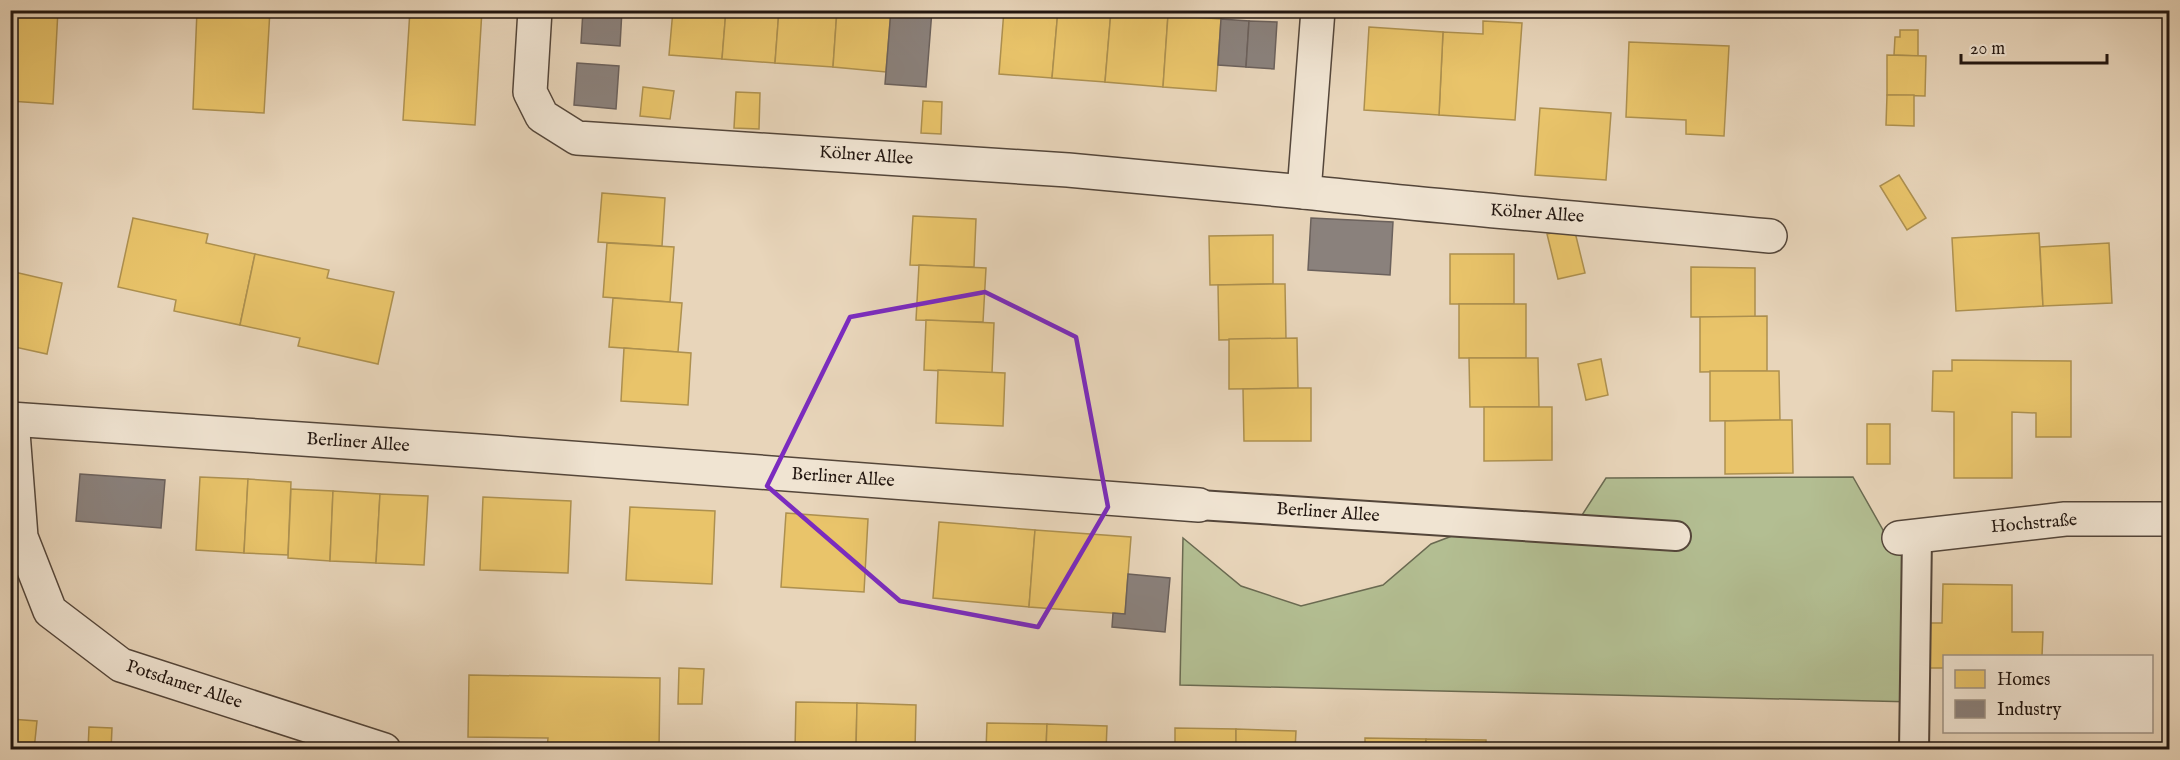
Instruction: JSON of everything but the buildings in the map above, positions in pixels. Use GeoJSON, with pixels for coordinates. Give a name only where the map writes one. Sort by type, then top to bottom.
{"type":"FeatureCollection","features":[{"type":"Feature","properties":{"kind":"street","name":"Kölner Allee"},"geometry":{"type":"LineString","coordinates":[[535,10],[530,92],[542,116],[578,138],[1068,170],[1430,206],[1590,218],[1770,236]]}},
{"type":"Feature","properties":{"kind":"street"},"geometry":{"type":"LineString","coordinates":[[1304,192],[1318,10]]}},
{"type":"Feature","properties":{"kind":"street","name":"Berliner Allee"},"geometry":{"type":"LineString","coordinates":[[11,419],[1199,505]]}},
{"type":"Feature","properties":{"kind":"street","name":"Potsdamer Allee"},"geometry":{"type":"LineString","coordinates":[[11,419],[21,537],[50,610],[121,665],[384,750]]}},
{"type":"Feature","properties":{"kind":"street","name":"Hochstraße"},"geometry":{"type":"LineString","coordinates":[[1908,537],[2065,519],[2169,519]]}},
{"type":"Feature","properties":{"kind":"lane","name":"Berliner Allee"},"geometry":{"type":"LineString","coordinates":[[1199,505],[1676,536]]}},
{"type":"Feature","properties":{"kind":"lane"},"geometry":{"type":"LineString","coordinates":[[1908,537],[1914,750]]}},
{"type":"Feature","properties":{"kind":"highlighted area"},"geometry":{"type":"Polygon","coordinates":[[[985,292],[1076,337],[1108,507],[1038,627],[900,601],[767,486],[850,317],[985,292]]]}},
{"type":"Feature","properties":{"kind":"green space"},"geometry":{"type":"Polygon","coordinates":[[[1853,477],[1887,537],[1917,554],[1915,702],[1180,685],[1183,538],[1241,586],[1301,606],[1383,585],[1431,544],[1486,523],[1573,529],[1606,478],[1853,477]]]}}]}
